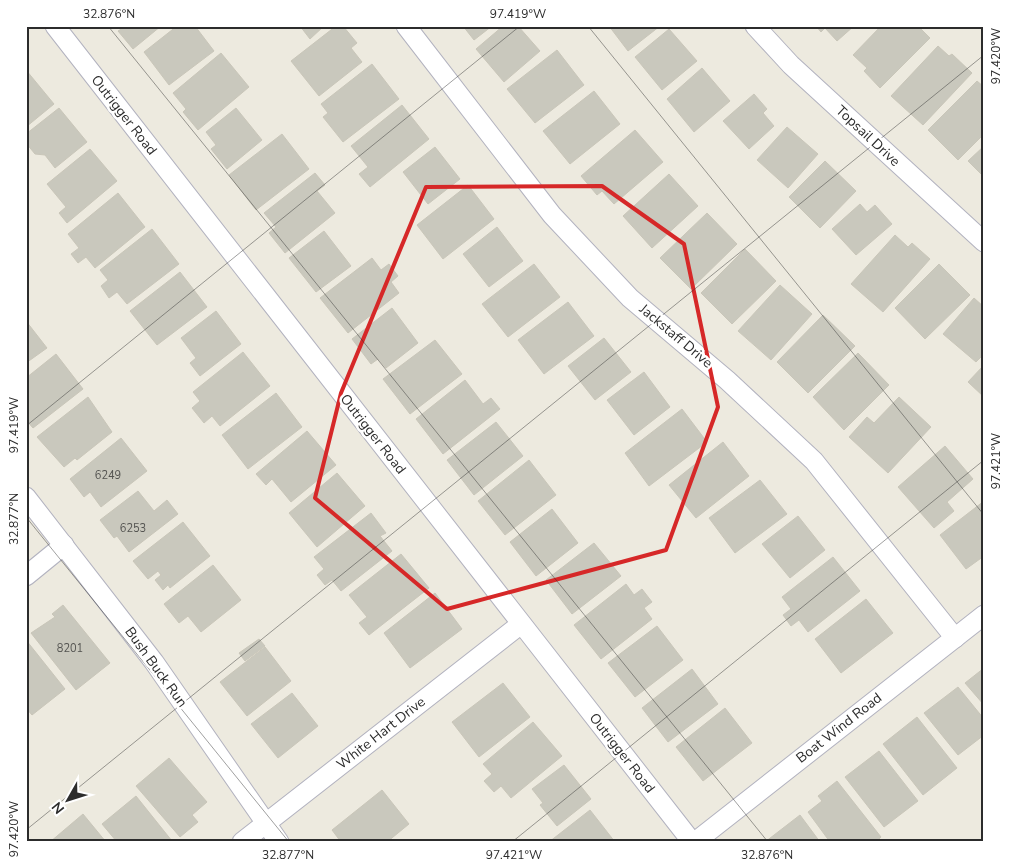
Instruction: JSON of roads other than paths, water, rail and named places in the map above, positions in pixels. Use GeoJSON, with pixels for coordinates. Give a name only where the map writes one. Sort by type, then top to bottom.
{"type":"FeatureCollection","features":[{"type":"Feature","properties":{"kind":"street","name":"Outrigger Road"},"geometry":{"type":"LineString","coordinates":[[55,26],[693,842]]}},
{"type":"Feature","properties":{"kind":"street","name":"Jackstaff Drive"},"geometry":{"type":"LineString","coordinates":[[406,26],[552,215],[630,298],[727,380],[814,461],[955,638]]}},
{"type":"Feature","properties":{"kind":"street","name":"Topsail Drive"},"geometry":{"type":"LineString","coordinates":[[755,26],[791,66],[984,242]]}},
{"type":"Feature","properties":{"kind":"street","name":"Bush Buck Run"},"geometry":{"type":"LineString","coordinates":[[26,497],[154,662],[264,824],[279,842]]}},
{"type":"Feature","properties":{"kind":"street"},"geometry":{"type":"LineString","coordinates":[[26,576],[64,546]]}},
{"type":"Feature","properties":{"kind":"street","name":"Boat Wind Road"},"geometry":{"type":"LineString","coordinates":[[693,842],[984,615]]}},
{"type":"Feature","properties":{"kind":"street","name":"White Hart Drive"},"geometry":{"type":"LineString","coordinates":[[242,842],[521,624]]}}]}
